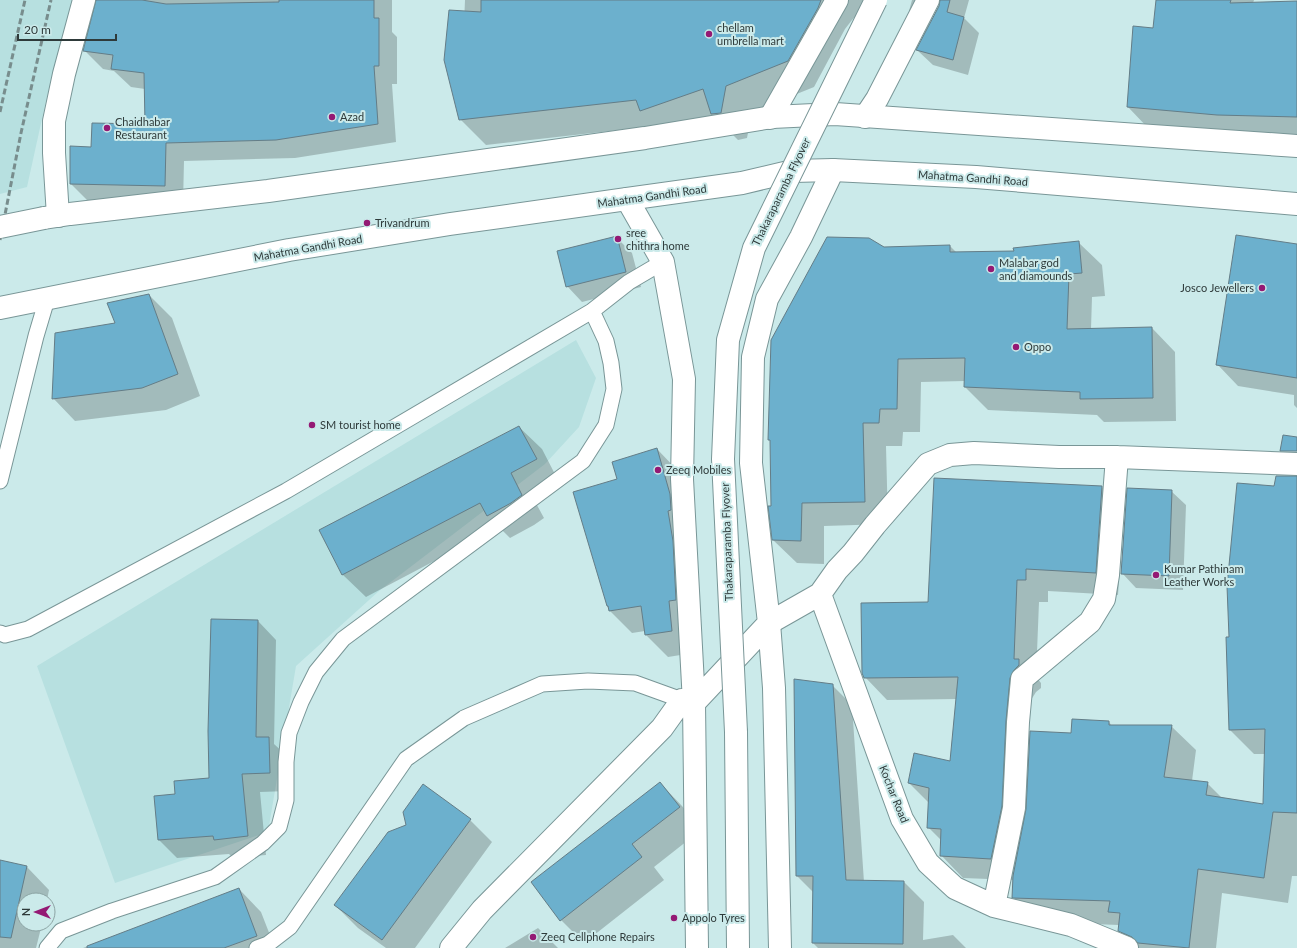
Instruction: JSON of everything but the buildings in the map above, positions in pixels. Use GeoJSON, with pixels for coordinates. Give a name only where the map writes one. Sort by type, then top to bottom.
{"type":"FeatureCollection","features":[{"type":"Feature","properties":{"kind":"street"},"geometry":{"type":"LineString","coordinates":[[51,217],[54,121],[64,74],[84,0]]}},
{"type":"Feature","properties":{"kind":"street"},"geometry":{"type":"LineString","coordinates":[[770,118],[836,0]]}},
{"type":"Feature","properties":{"kind":"street","name":"Thakaraparamba Flyover"},"geometry":{"type":"LineString","coordinates":[[738,948],[736,732],[724,459],[728,340],[754,248],[876,0]]}},
{"type":"Feature","properties":{"kind":"street"},"geometry":{"type":"LineString","coordinates":[[865,117],[877,99],[928,0]]}},
{"type":"Feature","properties":{"kind":"street"},"geometry":{"type":"LineString","coordinates":[[0,227],[51,217],[268,191],[645,138],[770,118],[835,114],[1297,146]]}},
{"type":"Feature","properties":{"kind":"street"},"geometry":{"type":"LineString","coordinates":[[780,948],[774,688],[769,623],[750,463],[753,357],[767,299],[801,237],[833,170]]}},
{"type":"Feature","properties":{"kind":"street","name":"Mahatma Gandhi Road"},"geometry":{"type":"LineString","coordinates":[[6,307],[289,250],[450,224],[626,198],[742,183],[793,171],[833,170],[976,178],[1297,204]]}},
{"type":"Feature","properties":{"kind":"street"},"geometry":{"type":"LineString","coordinates":[[626,198],[663,262],[684,379],[682,479],[697,948]]}},
{"type":"Feature","properties":{"kind":"street"},"geometry":{"type":"LineString","coordinates":[[452,948],[482,910],[662,728],[769,623],[820,594],[837,570],[928,464],[950,455],[974,453],[1297,464]]}},
{"type":"Feature","properties":{"kind":"street"},"geometry":{"type":"LineString","coordinates":[[994,906],[1014,808],[1018,722],[1022,679],[1090,622],[1104,599],[1108,575],[1117,457]]}},
{"type":"Feature","properties":{"kind":"street","name":"Kochar Road"},"geometry":{"type":"LineString","coordinates":[[820,594],[902,819],[928,863],[955,888],[994,906],[1071,925],[1127,948]]}},
{"type":"Feature","properties":{"kind":"lane"},"geometry":{"type":"LineString","coordinates":[[0,633],[5,635],[28,629],[286,491],[592,311],[629,282],[663,262]]}},
{"type":"Feature","properties":{"kind":"lane"},"geometry":{"type":"LineString","coordinates":[[0,481],[36,336],[47,299]]}},
{"type":"Feature","properties":{"kind":"lane"},"geometry":{"type":"LineString","coordinates":[[47,948],[61,931],[112,911],[215,877],[263,843],[279,827],[286,800],[286,762],[289,733],[300,702],[316,672],[343,639],[583,460],[606,426],[614,389],[611,364],[606,341],[592,311]]}},
{"type":"Feature","properties":{"kind":"lane"},"geometry":{"type":"LineString","coordinates":[[257,948],[268,944],[290,927],[406,759],[464,718],[542,684],[580,681],[635,683],[688,702]]}},
{"type":"Feature","properties":{"kind":"shaded area"},"geometry":{"type":"Polygon","coordinates":[[[0,0],[78,0],[47,96],[27,187],[0,194],[0,0]]]}},
{"type":"Feature","properties":{"kind":"shaded area"},"geometry":{"type":"Polygon","coordinates":[[[576,340],[596,378],[579,427],[545,464],[379,591],[296,666],[268,832],[115,883],[37,666],[576,340]]]}},
{"type":"Feature","properties":{"kind":"railway"},"geometry":{"type":"LineString","coordinates":[[0,112],[25,0]]}},
{"type":"Feature","properties":{"kind":"railway"},"geometry":{"type":"LineString","coordinates":[[0,240],[21,133],[51,0]]}},
{"type":"Feature","properties":{"kind":"place","name":"chellam umbrella mart"},"geometry":{"type":"Point","coordinates":[709,34]}},
{"type":"Feature","properties":{"kind":"place","name":"Azad"},"geometry":{"type":"Point","coordinates":[332,117]}},
{"type":"Feature","properties":{"kind":"place","name":"Chaidhabar Restaurant"},"geometry":{"type":"Point","coordinates":[107,128]}},
{"type":"Feature","properties":{"kind":"place","name":"Trivandrum"},"geometry":{"type":"Point","coordinates":[367,223]}},
{"type":"Feature","properties":{"kind":"place","name":"sree chithra home"},"geometry":{"type":"Point","coordinates":[618,239]}},
{"type":"Feature","properties":{"kind":"place","name":"Malabar god and diamounds"},"geometry":{"type":"Point","coordinates":[991,269]}},
{"type":"Feature","properties":{"kind":"place","name":"Josco Jewellers"},"geometry":{"type":"Point","coordinates":[1262,288]}},
{"type":"Feature","properties":{"kind":"place","name":"Oppo"},"geometry":{"type":"Point","coordinates":[1016,347]}},
{"type":"Feature","properties":{"kind":"place","name":"SM tourist home"},"geometry":{"type":"Point","coordinates":[312,425]}},
{"type":"Feature","properties":{"kind":"place","name":"Zeeq Mobiles"},"geometry":{"type":"Point","coordinates":[658,470]}},
{"type":"Feature","properties":{"kind":"place","name":"Kumar Pathinam Leather Works"},"geometry":{"type":"Point","coordinates":[1156,575]}},
{"type":"Feature","properties":{"kind":"place","name":"Appolo Tyres"},"geometry":{"type":"Point","coordinates":[674,918]}},
{"type":"Feature","properties":{"kind":"place","name":"Zeeq Cellphone Repairs"},"geometry":{"type":"Point","coordinates":[533,937]}}]}
